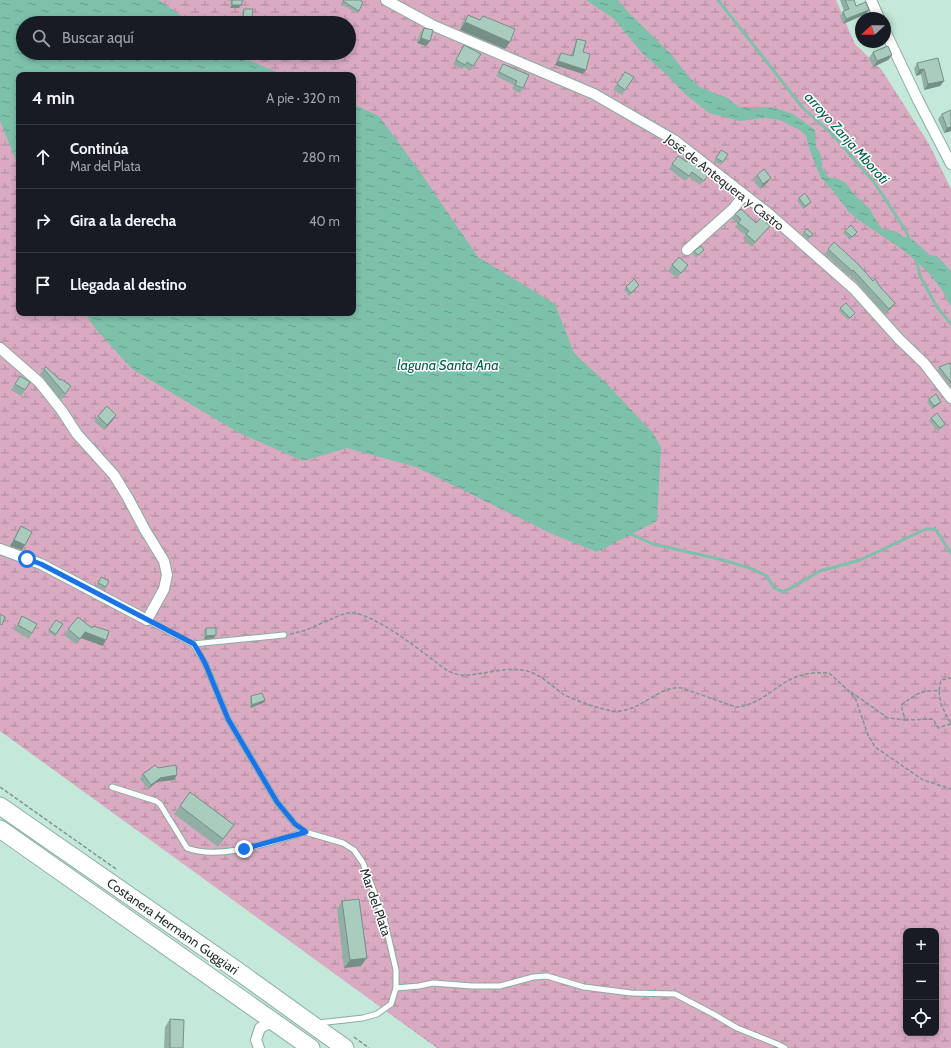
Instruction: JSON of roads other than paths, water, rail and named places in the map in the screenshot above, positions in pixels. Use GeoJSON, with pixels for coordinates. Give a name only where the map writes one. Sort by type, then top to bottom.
{"type":"FeatureCollection","features":[{"type":"Feature","properties":{"kind":"highway","name":"Costanera Hermann Guggiari"},"geometry":{"type":"LineString","coordinates":[[0,806],[345,1048]]}},
{"type":"Feature","properties":{"kind":"highway","name":"Costanera Hermann Guggiari"},"geometry":{"type":"LineString","coordinates":[[0,829],[311,1048]]}},
{"type":"Feature","properties":{"kind":"street","name":"José de Antequera y Castro"},"geometry":{"type":"LineString","coordinates":[[386,0],[432,25],[594,94],[674,140],[769,214],[854,289],[899,339],[924,363],[951,398]]}},
{"type":"Feature","properties":{"kind":"street"},"geometry":{"type":"LineString","coordinates":[[871,0],[876,12]]}},
{"type":"Feature","properties":{"kind":"street"},"geometry":{"type":"LineString","coordinates":[[891,44],[951,164]]}},
{"type":"Feature","properties":{"kind":"street"},"geometry":{"type":"LineString","coordinates":[[687,250],[733,209],[744,195]]}},
{"type":"Feature","properties":{"kind":"street"},"geometry":{"type":"LineString","coordinates":[[0,348],[39,382],[62,411],[77,434],[114,475],[164,561],[167,575],[164,589],[147,620],[41,564],[0,548]]}},
{"type":"Feature","properties":{"kind":"street"},"geometry":{"type":"LineString","coordinates":[[259,1048],[256,1040],[260,1028],[273,1021]]}},
{"type":"Feature","properties":{"kind":"lane"},"geometry":{"type":"LineString","coordinates":[[147,620],[194,644],[284,635]]}},
{"type":"Feature","properties":{"kind":"lane","name":"Mar del Plata"},"geometry":{"type":"LineString","coordinates":[[194,644],[205,663],[228,719],[273,795],[295,824],[306,832],[343,844],[354,850],[363,863],[384,918],[396,970],[396,988]]}},
{"type":"Feature","properties":{"kind":"lane"},"geometry":{"type":"LineString","coordinates":[[112,786],[156,801],[160,804],[187,848],[195,851],[220,852],[248,848],[306,832]]}},
{"type":"Feature","properties":{"kind":"lane"},"geometry":{"type":"LineString","coordinates":[[311,1024],[363,1018],[377,1014],[391,1004],[396,988],[433,983],[472,986],[500,986],[533,977],[547,976],[584,987],[631,993],[675,994],[737,1028],[772,1041],[784,1048]]}},
{"type":"Feature","properties":{"kind":"water"},"geometry":{"type":"Polygon","coordinates":[[[0,0],[159,0],[181,16],[16,16],[16,60],[249,60],[277,72],[16,72],[16,161],[0,121],[0,0]]]}},
{"type":"Feature","properties":{"kind":"water"},"geometry":{"type":"Polygon","coordinates":[[[586,0],[618,0],[628,12],[671,54],[688,76],[700,87],[726,97],[739,107],[776,108],[793,114],[813,128],[815,131],[816,147],[821,155],[822,167],[828,177],[838,179],[846,183],[854,194],[870,209],[882,229],[895,231],[904,237],[912,239],[930,255],[937,256],[951,271],[951,306],[942,290],[927,271],[903,250],[857,219],[848,211],[821,178],[810,151],[806,136],[800,130],[779,120],[765,118],[740,121],[709,113],[685,94],[666,74],[643,54],[614,19],[586,0]]]}},
{"type":"Feature","properties":{"kind":"water","name":"laguna Santa Ana"},"geometry":{"type":"Polygon","coordinates":[[[356,105],[379,116],[418,169],[478,257],[555,304],[574,353],[607,384],[653,433],[661,447],[657,521],[597,552],[552,534],[416,467],[347,448],[303,461],[239,433],[132,369],[94,327],[87,316],[356,316],[356,105]]]}},
{"type":"Feature","properties":{"kind":"waterway","name":"arroyo Zanja Mboroti"},"geometry":{"type":"LineString","coordinates":[[718,0],[803,108],[832,134],[874,182],[906,231],[910,242]]}},
{"type":"Feature","properties":{"kind":"waterway","name":"arroyo Zanja Mboroti"},"geometry":{"type":"LineString","coordinates":[[916,258],[920,276],[937,307],[951,324]]}},
{"type":"Feature","properties":{"kind":"waterway"},"geometry":{"type":"LineString","coordinates":[[628,533],[653,544],[719,559],[750,568],[767,576],[774,588],[784,592],[820,571],[860,560],[926,529],[935,529],[951,553]]}}]}
